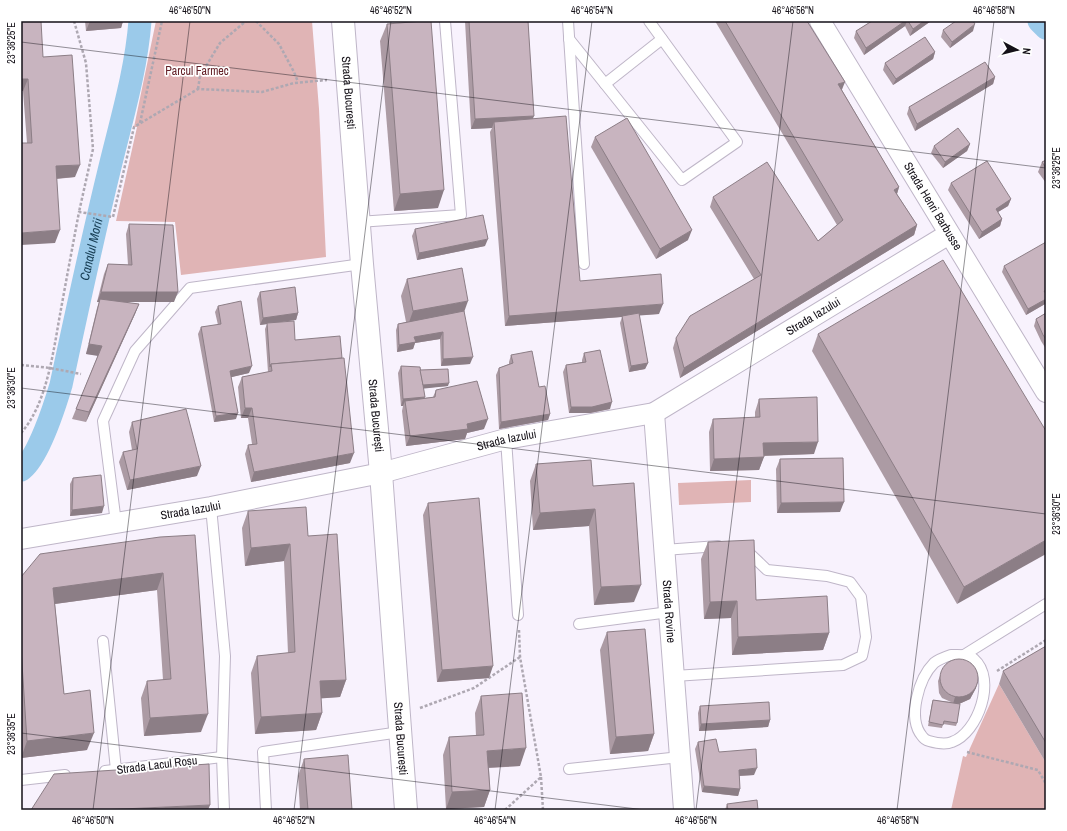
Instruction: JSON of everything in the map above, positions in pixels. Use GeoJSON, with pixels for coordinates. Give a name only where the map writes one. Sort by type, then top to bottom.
{"type":"FeatureCollection","features":[{"type":"Feature","properties":{"kind":"main road","name":"Strada București"},"geometry":{"type":"LineString","coordinates":[[343,21],[358,222],[381,473],[406,810]]}},
{"type":"Feature","properties":{"kind":"street","name":"Strada Henri Barbusse"},"geometry":{"type":"LineString","coordinates":[[823,22],[1046,392]]}},
{"type":"Feature","properties":{"kind":"street","name":"Strada Iazului"},"geometry":{"type":"LineString","coordinates":[[21,539],[211,507],[381,473],[506,439],[654,413],[950,234]]}},
{"type":"Feature","properties":{"kind":"street","name":"Strada Rovine"},"geometry":{"type":"LineString","coordinates":[[654,413],[684,810]]}},
{"type":"Feature","properties":{"kind":"lane"},"geometry":{"type":"LineString","coordinates":[[358,222],[461,215],[445,21]]}},
{"type":"Feature","properties":{"kind":"lane"},"geometry":{"type":"LineString","coordinates":[[568,21],[584,264]]}},
{"type":"Feature","properties":{"kind":"lane"},"geometry":{"type":"LineString","coordinates":[[569,39],[682,180],[737,142],[649,21]]}},
{"type":"Feature","properties":{"kind":"lane"},"geometry":{"type":"LineString","coordinates":[[605,84],[662,39]]}},
{"type":"Feature","properties":{"kind":"lane"},"geometry":{"type":"LineString","coordinates":[[116,523],[104,421],[135,351],[190,288],[362,264]]}},
{"type":"Feature","properties":{"kind":"lane"},"geometry":{"type":"LineString","coordinates":[[506,439],[518,614]]}},
{"type":"Feature","properties":{"kind":"lane"},"geometry":{"type":"LineString","coordinates":[[211,507],[225,656],[222,757],[224,810]]}},
{"type":"Feature","properties":{"kind":"lane"},"geometry":{"type":"LineString","coordinates":[[664,550],[735,544],[767,570],[827,576],[850,582],[861,597],[866,637],[862,656],[843,665],[674,676]]}},
{"type":"Feature","properties":{"kind":"lane"},"geometry":{"type":"LineString","coordinates":[[964,655],[973,658],[982,669],[985,682],[984,699],[975,719],[966,732],[953,742],[939,744],[925,740],[917,730],[914,715],[917,698],[926,674],[934,664],[938,660],[951,655],[964,655],[1046,604]]}},
{"type":"Feature","properties":{"kind":"lane"},"geometry":{"type":"LineString","coordinates":[[579,624],[669,612]]}},
{"type":"Feature","properties":{"kind":"lane"},"geometry":{"type":"LineString","coordinates":[[103,641],[116,770]]}},
{"type":"Feature","properties":{"kind":"lane"},"geometry":{"type":"LineString","coordinates":[[266,810],[263,752],[400,724]]}},
{"type":"Feature","properties":{"kind":"lane","name":"Strada Lacul Roșu"},"geometry":{"type":"LineString","coordinates":[[92,772],[222,757]]}},
{"type":"Feature","properties":{"kind":"lane"},"geometry":{"type":"LineString","coordinates":[[569,769],[680,757]]}},
{"type":"Feature","properties":{"kind":"lane"},"geometry":{"type":"LineString","coordinates":[[21,780],[76,774]]}},
{"type":"Feature","properties":{"kind":"path"},"geometry":{"type":"LineString","coordinates":[[21,433],[38,405],[50,368],[79,212],[93,149],[86,63],[74,21]]}},
{"type":"Feature","properties":{"kind":"path"},"geometry":{"type":"LineString","coordinates":[[140,123],[162,21]]}},
{"type":"Feature","properties":{"kind":"path"},"geometry":{"type":"LineString","coordinates":[[198,90],[200,76],[220,43],[246,21]]}},
{"type":"Feature","properties":{"kind":"path"},"geometry":{"type":"LineString","coordinates":[[256,21],[279,44],[294,72],[298,83]]}},
{"type":"Feature","properties":{"kind":"path"},"geometry":{"type":"LineString","coordinates":[[79,212],[113,217],[134,127],[198,90],[262,92],[298,83],[347,79]]}},
{"type":"Feature","properties":{"kind":"path"},"geometry":{"type":"LineString","coordinates":[[21,365],[50,368],[81,374]]}},
{"type":"Feature","properties":{"kind":"path"},"geometry":{"type":"LineString","coordinates":[[518,614],[520,657],[541,777],[543,810]]}},
{"type":"Feature","properties":{"kind":"path"},"geometry":{"type":"LineString","coordinates":[[994,673],[1046,640]]}},
{"type":"Feature","properties":{"kind":"path"},"geometry":{"type":"LineString","coordinates":[[400,724],[474,688],[520,657]]}},
{"type":"Feature","properties":{"kind":"path"},"geometry":{"type":"LineString","coordinates":[[970,746],[967,752],[1038,770],[1046,784]]}},
{"type":"Feature","properties":{"kind":"path"},"geometry":{"type":"LineString","coordinates":[[505,810],[541,777]]}},
{"type":"Feature","properties":{"kind":"green space","name":"Parcul Farmec"},"geometry":{"type":"Polygon","coordinates":[[[156,21],[312,21],[319,109],[326,257],[181,275],[175,222],[116,221],[137,127],[134,127],[156,21]]]}},
{"type":"Feature","properties":{"kind":"green space"},"geometry":{"type":"Polygon","coordinates":[[[751,480],[751,502],[679,505],[678,483],[751,480]]]}},
{"type":"Feature","properties":{"kind":"green space"},"geometry":{"type":"Polygon","coordinates":[[[999,684],[1046,763],[1046,810],[951,810],[963,756],[966,757],[999,684]]]}},
{"type":"Feature","properties":{"kind":"building"},"geometry":{"type":"Polygon","coordinates":[[[21,21],[41,21],[43,57],[72,55],[80,165],[56,166],[60,230],[21,233],[21,143],[32,143],[28,79],[21,79],[21,21]]]}},
{"type":"Feature","properties":{"kind":"building"},"geometry":{"type":"Polygon","coordinates":[[[431,21],[444,190],[400,194],[387,24],[431,21]]]}},
{"type":"Feature","properties":{"kind":"building"},"geometry":{"type":"Polygon","coordinates":[[[469,21],[528,21],[534,116],[475,119],[469,21]]]}},
{"type":"Feature","properties":{"kind":"building"},"geometry":{"type":"Polygon","coordinates":[[[725,21],[807,21],[845,82],[838,84],[899,187],[894,190],[917,225],[684,368],[676,338],[690,316],[761,275],[713,197],[767,162],[818,241],[843,220],[725,21]]]}},
{"type":"Feature","properties":{"kind":"building"},"geometry":{"type":"Polygon","coordinates":[[[872,21],[905,21],[866,48],[856,31],[872,21]]]}},
{"type":"Feature","properties":{"kind":"building"},"geometry":{"type":"Polygon","coordinates":[[[908,21],[924,21],[913,29],[908,21]]]}},
{"type":"Feature","properties":{"kind":"building"},"geometry":{"type":"Polygon","coordinates":[[[956,21],[973,21],[975,24],[952,42],[943,30],[956,21]]]}},
{"type":"Feature","properties":{"kind":"building"},"geometry":{"type":"Polygon","coordinates":[[[925,37],[935,52],[896,79],[885,63],[925,37]]]}},
{"type":"Feature","properties":{"kind":"building"},"geometry":{"type":"Polygon","coordinates":[[[985,62],[995,77],[917,124],[909,107],[985,62]]]}},
{"type":"Feature","properties":{"kind":"building"},"geometry":{"type":"Polygon","coordinates":[[[566,116],[580,281],[661,274],[663,304],[509,316],[494,122],[566,116]]]}},
{"type":"Feature","properties":{"kind":"building"},"geometry":{"type":"Polygon","coordinates":[[[627,118],[692,230],[660,249],[595,137],[627,118]]]}},
{"type":"Feature","properties":{"kind":"building"},"geometry":{"type":"Polygon","coordinates":[[[958,128],[970,144],[945,162],[934,146],[958,128]]]}},
{"type":"Feature","properties":{"kind":"building"},"geometry":{"type":"Polygon","coordinates":[[[1046,160],[1046,168],[1042,162],[1046,160]]]}},
{"type":"Feature","properties":{"kind":"building"},"geometry":{"type":"Polygon","coordinates":[[[987,161],[1011,199],[996,209],[1002,219],[982,232],[951,183],[987,161]]]}},
{"type":"Feature","properties":{"kind":"building"},"geometry":{"type":"Polygon","coordinates":[[[483,215],[488,239],[419,253],[415,229],[483,215]]]}},
{"type":"Feature","properties":{"kind":"building"},"geometry":{"type":"Polygon","coordinates":[[[129,224],[173,225],[178,292],[101,292],[108,264],[132,265],[129,224]]]}},
{"type":"Feature","properties":{"kind":"building"},"geometry":{"type":"Polygon","coordinates":[[[1046,242],[1046,290],[1044,291],[1046,294],[1046,299],[1028,309],[1004,266],[1046,242]]]}},
{"type":"Feature","properties":{"kind":"building"},"geometry":{"type":"Polygon","coordinates":[[[943,260],[1046,431],[1046,540],[964,587],[818,334],[943,260]]]}},
{"type":"Feature","properties":{"kind":"building"},"geometry":{"type":"Polygon","coordinates":[[[462,268],[468,301],[413,311],[407,279],[462,268]]]}},
{"type":"Feature","properties":{"kind":"building"},"geometry":{"type":"Polygon","coordinates":[[[295,287],[298,313],[263,318],[260,292],[295,287]]]}},
{"type":"Feature","properties":{"kind":"building"},"geometry":{"type":"Polygon","coordinates":[[[100,299],[139,304],[89,412],[76,409],[102,346],[89,344],[100,299]]]}},
{"type":"Feature","properties":{"kind":"building"},"geometry":{"type":"Polygon","coordinates":[[[241,301],[252,366],[230,371],[238,413],[216,416],[201,327],[221,324],[218,306],[241,301]]]}},
{"type":"Feature","properties":{"kind":"building"},"geometry":{"type":"Polygon","coordinates":[[[464,311],[473,357],[443,359],[443,332],[414,337],[416,342],[399,345],[398,324],[464,311]]]}},
{"type":"Feature","properties":{"kind":"building"},"geometry":{"type":"Polygon","coordinates":[[[639,313],[648,363],[631,366],[622,316],[639,313]]]}},
{"type":"Feature","properties":{"kind":"building"},"geometry":{"type":"Polygon","coordinates":[[[1046,313],[1046,339],[1036,319],[1046,313]]]}},
{"type":"Feature","properties":{"kind":"building"},"geometry":{"type":"Polygon","coordinates":[[[294,321],[295,340],[340,336],[342,358],[271,364],[270,367],[267,323],[294,321]]]}},
{"type":"Feature","properties":{"kind":"building"},"geometry":{"type":"Polygon","coordinates":[[[600,350],[612,402],[592,407],[571,407],[566,365],[586,362],[584,353],[600,350]]]}},
{"type":"Feature","properties":{"kind":"building"},"geometry":{"type":"Polygon","coordinates":[[[532,351],[539,387],[545,386],[550,414],[501,422],[499,368],[513,363],[511,355],[532,351]]]}},
{"type":"Feature","properties":{"kind":"building"},"geometry":{"type":"Polygon","coordinates":[[[344,358],[354,453],[254,472],[248,445],[257,444],[252,408],[245,408],[242,377],[272,371],[271,364],[344,358]]]}},
{"type":"Feature","properties":{"kind":"building"},"geometry":{"type":"Polygon","coordinates":[[[401,366],[420,367],[425,397],[403,399],[401,366]]]}},
{"type":"Feature","properties":{"kind":"building"},"geometry":{"type":"Polygon","coordinates":[[[448,369],[449,383],[423,385],[420,370],[448,369]]]}},
{"type":"Feature","properties":{"kind":"building"},"geometry":{"type":"Polygon","coordinates":[[[477,381],[488,419],[467,424],[468,429],[410,436],[405,401],[435,397],[436,390],[477,381]]]}},
{"type":"Feature","properties":{"kind":"building"},"geometry":{"type":"Polygon","coordinates":[[[817,397],[818,442],[763,443],[764,457],[714,459],[713,419],[760,417],[759,399],[817,397]]]}},
{"type":"Feature","properties":{"kind":"building"},"geometry":{"type":"Polygon","coordinates":[[[186,409],[201,466],[130,480],[123,452],[137,449],[132,422],[186,409]]]}},
{"type":"Feature","properties":{"kind":"building"},"geometry":{"type":"Polygon","coordinates":[[[843,458],[844,502],[781,503],[780,459],[843,458]]]}},
{"type":"Feature","properties":{"kind":"building"},"geometry":{"type":"Polygon","coordinates":[[[591,460],[593,486],[634,483],[641,585],[601,587],[595,509],[540,513],[536,464],[591,460]]]}},
{"type":"Feature","properties":{"kind":"building"},"geometry":{"type":"Polygon","coordinates":[[[101,475],[104,506],[72,510],[73,478],[101,475]]]}},
{"type":"Feature","properties":{"kind":"building"},"geometry":{"type":"Polygon","coordinates":[[[479,498],[493,666],[442,670],[428,503],[479,498]]]}},
{"type":"Feature","properties":{"kind":"building"},"geometry":{"type":"Polygon","coordinates":[[[306,507],[308,536],[337,534],[346,680],[320,681],[322,713],[261,717],[257,656],[295,652],[290,544],[251,548],[248,511],[306,507]]]}},
{"type":"Feature","properties":{"kind":"building"},"geometry":{"type":"Polygon","coordinates":[[[195,535],[208,714],[150,718],[147,681],[171,679],[163,573],[53,588],[64,694],[90,690],[94,733],[27,741],[21,648],[21,577],[40,554],[160,537],[195,535]]]}},
{"type":"Feature","properties":{"kind":"building"},"geometry":{"type":"Polygon","coordinates":[[[754,540],[756,600],[827,596],[829,633],[738,637],[737,601],[710,602],[708,542],[754,540]]]}},
{"type":"Feature","properties":{"kind":"building"},"geometry":{"type":"Polygon","coordinates":[[[645,629],[654,734],[616,737],[607,632],[645,629]]]}},
{"type":"Feature","properties":{"kind":"building"},"geometry":{"type":"Polygon","coordinates":[[[1046,646],[1046,743],[1003,671],[1046,646]]]}},
{"type":"Feature","properties":{"kind":"building"},"geometry":{"type":"Polygon","coordinates":[[[959,659],[969,662],[975,668],[978,678],[975,688],[969,694],[959,697],[949,694],[943,688],[940,678],[943,668],[949,662],[959,659]]]}},
{"type":"Feature","properties":{"kind":"building"},"geometry":{"type":"Polygon","coordinates":[[[522,693],[526,748],[487,751],[490,790],[452,792],[449,737],[484,735],[481,696],[522,693]]]}},
{"type":"Feature","properties":{"kind":"building"},"geometry":{"type":"Polygon","coordinates":[[[933,700],[960,704],[957,723],[944,721],[943,725],[929,722],[933,700]]]}},
{"type":"Feature","properties":{"kind":"building"},"geometry":{"type":"Polygon","coordinates":[[[769,702],[770,720],[701,724],[700,706],[769,702]]]}},
{"type":"Feature","properties":{"kind":"building"},"geometry":{"type":"Polygon","coordinates":[[[716,739],[719,752],[756,749],[757,768],[739,770],[740,789],[704,786],[698,742],[716,739]]]}},
{"type":"Feature","properties":{"kind":"building"},"geometry":{"type":"Polygon","coordinates":[[[348,755],[352,810],[308,810],[304,759],[348,755]]]}},
{"type":"Feature","properties":{"kind":"building"},"geometry":{"type":"Polygon","coordinates":[[[209,764],[210,805],[100,810],[31,810],[54,774],[209,764]]]}},
{"type":"Feature","properties":{"kind":"building"},"geometry":{"type":"Polygon","coordinates":[[[757,800],[758,810],[728,810],[727,804],[757,800]]]}},
{"type":"Feature","properties":{"kind":"waterway","name":"Canalul Morii"},"geometry":{"type":"LineString","coordinates":[[21,470],[34,455],[40,444],[61,385],[108,175],[127,98],[135,60],[140,21]]}},
{"type":"Feature","properties":{"kind":"waterway","name":"Canalul Morii"},"geometry":{"type":"LineString","coordinates":[[1039,21],[1046,28]]}}]}
